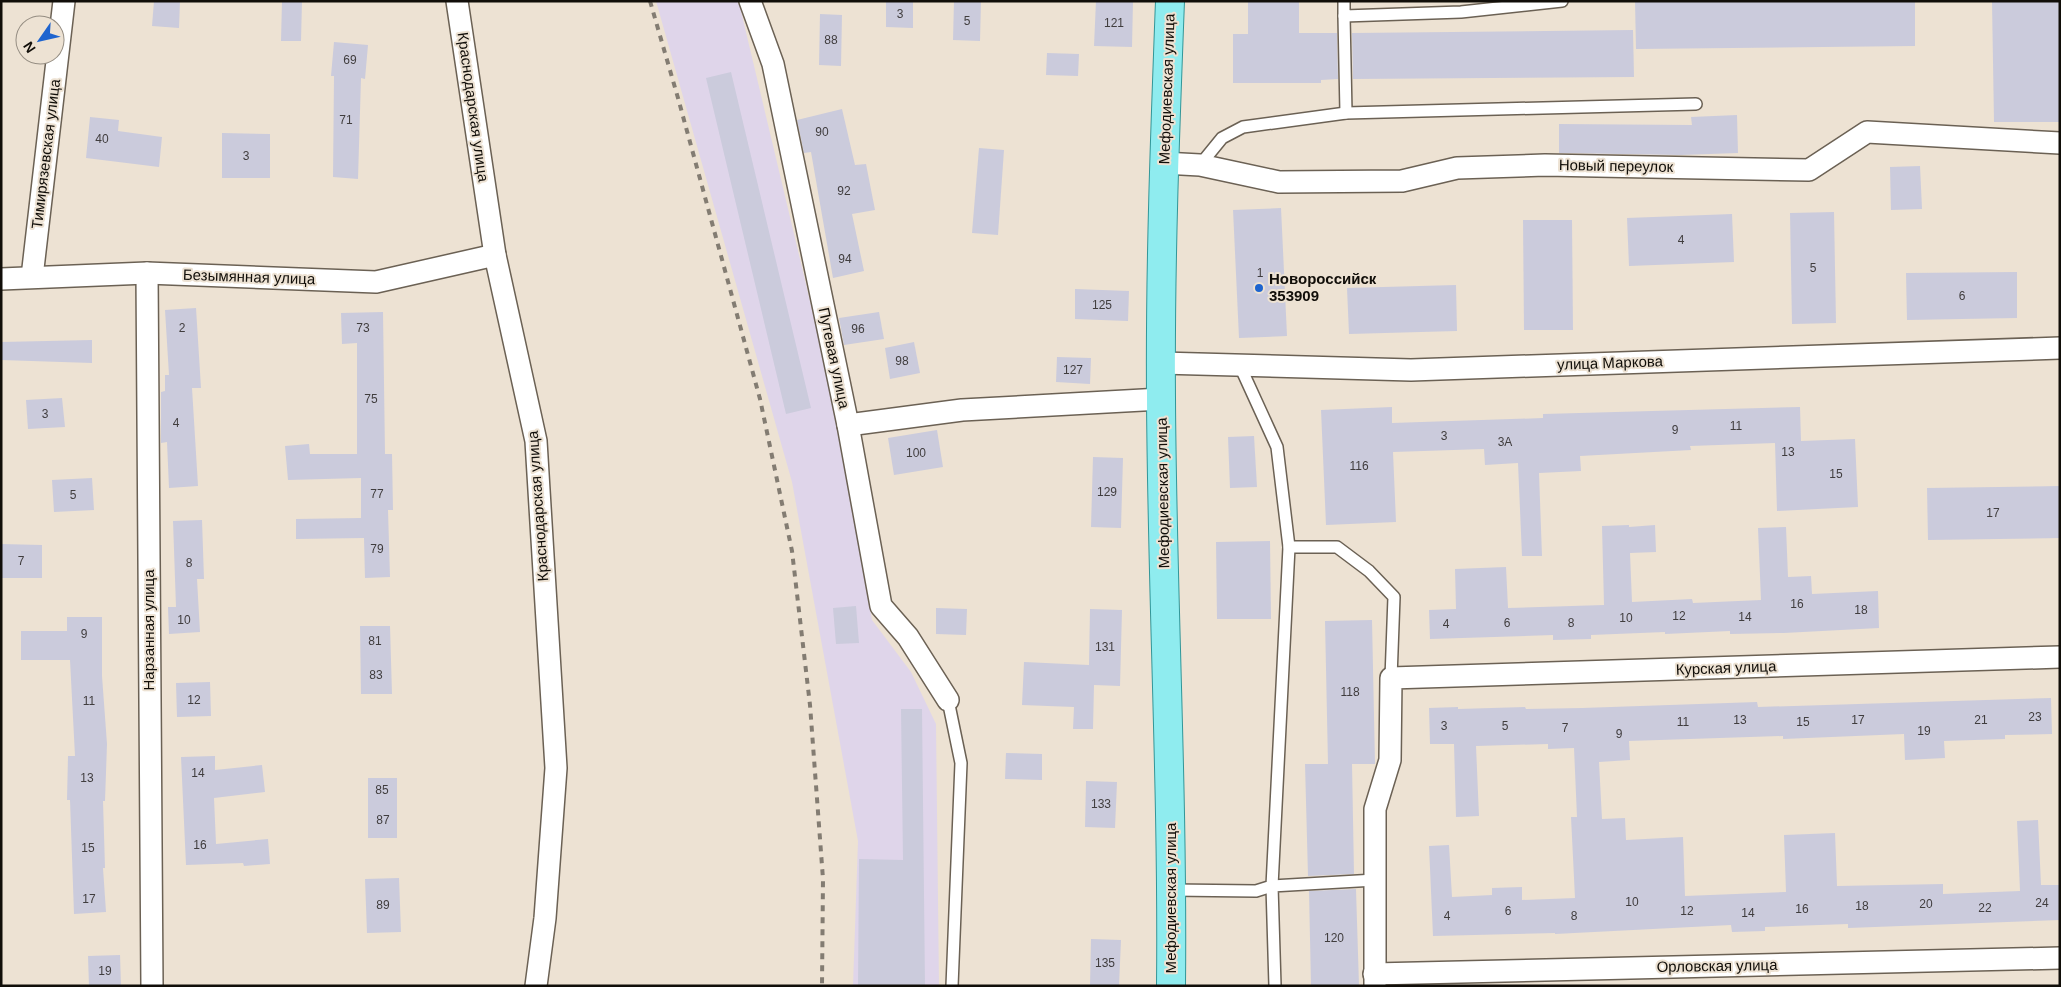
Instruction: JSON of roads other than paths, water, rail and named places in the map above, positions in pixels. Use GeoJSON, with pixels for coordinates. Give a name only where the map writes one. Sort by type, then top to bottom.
{"type":"FeatureCollection","features":[{"type":"Feature","properties":{"kind":"main road","name":"Мефодиевская улица"},"geometry":{"type":"LineString","coordinates":[[1170,1],[1163,163],[1161,399],[1172,890],[1171,986]]}},
{"type":"Feature","properties":{"kind":"street","name":"Тимирязевская улица"},"geometry":{"type":"LineString","coordinates":[[32,277],[64,1]]}},
{"type":"Feature","properties":{"kind":"street","name":"Краснодарская улица"},"geometry":{"type":"LineString","coordinates":[[457,1],[494,255],[536,440],[555,758],[545,918],[536,986]]}},
{"type":"Feature","properties":{"kind":"street","name":"Путевая улица"},"geometry":{"type":"LineString","coordinates":[[750,1],[773,64],[848,425],[881,606],[908,638],[948,700]]}},
{"type":"Feature","properties":{"kind":"street","name":"Новый переулок"},"geometry":{"type":"LineString","coordinates":[[1163,163],[1200,164],[1279,182],[1402,181],[1457,168],[1546,165],[1809,170],[1867,132],[2060,143]]}},
{"type":"Feature","properties":{"kind":"street","name":"Безымянная улица"},"geometry":{"type":"LineString","coordinates":[[1,279],[147,273],[376,282],[494,255]]}},
{"type":"Feature","properties":{"kind":"street","name":"Нарзанная улица"},"geometry":{"type":"LineString","coordinates":[[147,273],[152,986]]}},
{"type":"Feature","properties":{"kind":"street","name":"улица Маркова"},"geometry":{"type":"LineString","coordinates":[[1161,363],[1411,370],[2060,348]]}},
{"type":"Feature","properties":{"kind":"street"},"geometry":{"type":"LineString","coordinates":[[848,425],[962,410],[1161,399]]}},
{"type":"Feature","properties":{"kind":"street","name":"Курская улица"},"geometry":{"type":"LineString","coordinates":[[1391,678],[2060,657]]}},
{"type":"Feature","properties":{"kind":"street"},"geometry":{"type":"LineString","coordinates":[[1374,980],[1375,809],[1390,760],[1391,678]]}},
{"type":"Feature","properties":{"kind":"street","name":"Орловская улица"},"geometry":{"type":"LineString","coordinates":[[1374,980],[2060,958]]}},
{"type":"Feature","properties":{"kind":"lane"},"geometry":{"type":"LineString","coordinates":[[1344,1],[1346,113]]}},
{"type":"Feature","properties":{"kind":"lane"},"geometry":{"type":"LineString","coordinates":[[1344,16],[1461,12],[1562,1]]}},
{"type":"Feature","properties":{"kind":"lane"},"geometry":{"type":"LineString","coordinates":[[1200,164],[1222,138],[1243,127],[1346,113],[1696,104]]}},
{"type":"Feature","properties":{"kind":"lane"},"geometry":{"type":"LineString","coordinates":[[1240,366],[1277,447],[1289,547],[1272,886],[1275,986]]}},
{"type":"Feature","properties":{"kind":"lane"},"geometry":{"type":"LineString","coordinates":[[1289,547],[1337,547],[1369,571],[1394,597],[1391,678]]}},
{"type":"Feature","properties":{"kind":"lane"},"geometry":{"type":"LineString","coordinates":[[948,700],[960,762],[952,986]]}},
{"type":"Feature","properties":{"kind":"lane"},"geometry":{"type":"LineString","coordinates":[[1172,890],[1256,891],[1272,886],[1375,880]]}},
{"type":"Feature","properties":{"kind":"railway"},"geometry":{"type":"LineString","coordinates":[[650,1],[760,399],[792,551],[810,705],[823,879],[822,986]]}},
{"type":"Feature","properties":{"kind":"place","name":"Новороссийск 353909"},"geometry":{"type":"Point","coordinates":[1259,288]}}]}
